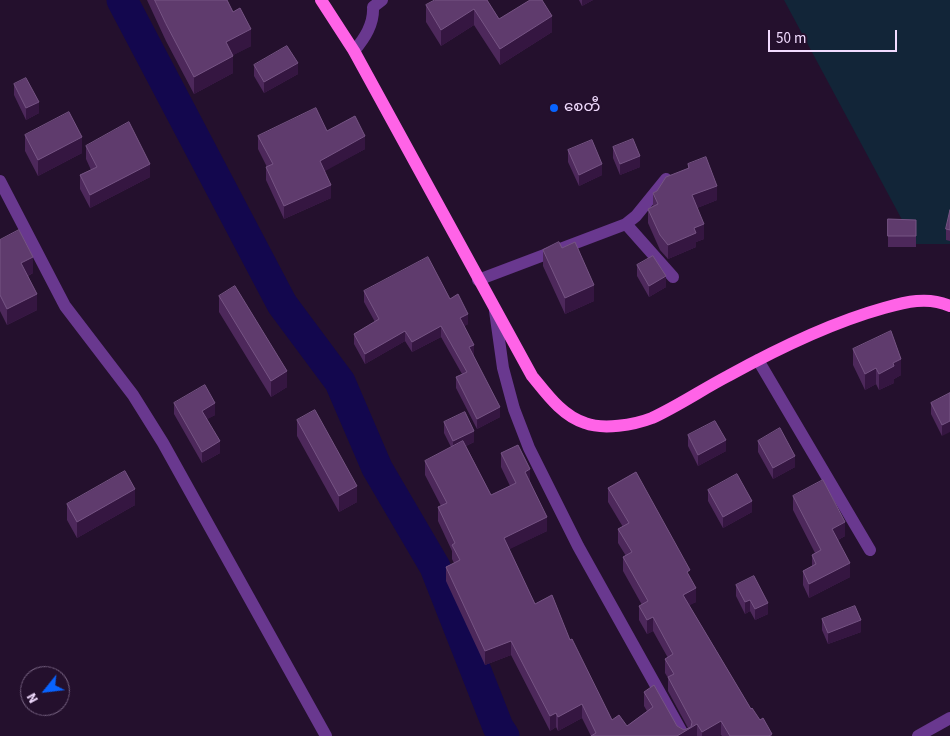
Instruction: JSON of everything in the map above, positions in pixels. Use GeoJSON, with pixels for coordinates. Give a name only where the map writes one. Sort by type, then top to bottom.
{"type":"FeatureCollection","features":[{"type":"Feature","properties":{"kind":"main road"},"geometry":{"type":"LineString","coordinates":[[321,0],[354,51],[495,312],[532,376],[550,398],[568,414],[585,424],[609,426],[651,418],[758,360],[848,318],[919,300],[942,302],[950,306]]}},
{"type":"Feature","properties":{"kind":"street"},"geometry":{"type":"LineString","coordinates":[[354,51],[362,43],[374,19],[373,7],[382,0]]}},
{"type":"Feature","properties":{"kind":"street"},"geometry":{"type":"LineString","coordinates":[[478,280],[626,224],[636,216],[666,179]]}},
{"type":"Feature","properties":{"kind":"street"},"geometry":{"type":"LineString","coordinates":[[0,181],[65,306],[118,374],[163,443],[326,736]]}},
{"type":"Feature","properties":{"kind":"street"},"geometry":{"type":"LineString","coordinates":[[626,224],[673,277]]}},
{"type":"Feature","properties":{"kind":"street"},"geometry":{"type":"LineString","coordinates":[[495,312],[503,368],[514,409],[529,448],[578,546],[684,736]]}},
{"type":"Feature","properties":{"kind":"street"},"geometry":{"type":"LineString","coordinates":[[758,360],[870,550]]}},
{"type":"Feature","properties":{"kind":"street"},"geometry":{"type":"LineString","coordinates":[[918,736],[950,718]]}},
{"type":"Feature","properties":{"kind":"shaded area"},"geometry":{"type":"Polygon","coordinates":[[[784,0],[950,0],[950,244],[915,244],[784,0]]]}},
{"type":"Feature","properties":{"kind":"building"},"geometry":{"type":"Polygon","coordinates":[[[155,0],[227,0],[233,12],[240,8],[251,29],[226,42],[233,56],[194,77],[155,0]]]}},
{"type":"Feature","properties":{"kind":"building"},"geometry":{"type":"Polygon","coordinates":[[[435,0],[487,0],[499,19],[530,0],[542,0],[552,16],[500,49],[474,9],[441,30],[426,5],[435,0]]]}},
{"type":"Feature","properties":{"kind":"building"},"geometry":{"type":"Polygon","coordinates":[[[287,46],[298,63],[264,82],[254,65],[287,46]]]}},
{"type":"Feature","properties":{"kind":"building"},"geometry":{"type":"Polygon","coordinates":[[[26,78],[39,102],[26,108],[14,84],[26,78]]]}},
{"type":"Feature","properties":{"kind":"building"},"geometry":{"type":"Polygon","coordinates":[[[316,108],[327,131],[355,116],[365,136],[320,161],[331,185],[284,206],[266,167],[273,164],[258,136],[316,108]]]}},
{"type":"Feature","properties":{"kind":"building"},"geometry":{"type":"Polygon","coordinates":[[[69,112],[82,137],[38,160],[25,135],[69,112]]]}},
{"type":"Feature","properties":{"kind":"building"},"geometry":{"type":"Polygon","coordinates":[[[129,122],[150,164],[90,195],[80,175],[97,167],[86,146],[129,122]]]}},
{"type":"Feature","properties":{"kind":"building"},"geometry":{"type":"Polygon","coordinates":[[[633,139],[640,156],[620,164],[613,147],[633,139]]]}},
{"type":"Feature","properties":{"kind":"building"},"geometry":{"type":"Polygon","coordinates":[[[592,140],[602,164],[579,175],[568,150],[592,140]]]}},
{"type":"Feature","properties":{"kind":"building"},"geometry":{"type":"Polygon","coordinates":[[[706,157],[717,186],[692,195],[704,224],[694,228],[696,233],[668,245],[660,235],[648,209],[658,204],[653,193],[657,191],[666,177],[689,168],[688,164],[706,157]]]}},
{"type":"Feature","properties":{"kind":"building"},"geometry":{"type":"Polygon","coordinates":[[[950,210],[950,230],[946,229],[950,210]]]}},
{"type":"Feature","properties":{"kind":"building"},"geometry":{"type":"Polygon","coordinates":[[[888,219],[916,220],[916,236],[888,236],[888,219]]]}},
{"type":"Feature","properties":{"kind":"building"},"geometry":{"type":"Polygon","coordinates":[[[19,230],[33,257],[21,263],[37,294],[7,309],[0,295],[0,240],[19,230]]]}},
{"type":"Feature","properties":{"kind":"building"},"geometry":{"type":"Polygon","coordinates":[[[559,242],[562,248],[575,242],[594,285],[565,298],[543,250],[559,242]]]}},
{"type":"Feature","properties":{"kind":"building"},"geometry":{"type":"Polygon","coordinates":[[[653,256],[666,276],[649,286],[637,265],[653,256]]]}},
{"type":"Feature","properties":{"kind":"building"},"geometry":{"type":"Polygon","coordinates":[[[428,257],[450,299],[458,294],[468,314],[460,318],[474,345],[469,347],[500,407],[477,419],[456,377],[467,372],[441,326],[412,342],[405,331],[365,354],[354,334],[379,319],[364,291],[428,257]]]}},
{"type":"Feature","properties":{"kind":"building"},"geometry":{"type":"Polygon","coordinates":[[[235,286],[287,371],[271,381],[219,296],[235,286]]]}},
{"type":"Feature","properties":{"kind":"building"},"geometry":{"type":"Polygon","coordinates":[[[891,331],[901,359],[893,363],[894,366],[879,374],[876,368],[865,374],[853,349],[891,331]]]}},
{"type":"Feature","properties":{"kind":"building"},"geometry":{"type":"Polygon","coordinates":[[[205,385],[215,403],[202,411],[220,441],[202,452],[174,403],[205,385]]]}},
{"type":"Feature","properties":{"kind":"building"},"geometry":{"type":"Polygon","coordinates":[[[950,393],[950,421],[942,425],[931,403],[950,393]]]}},
{"type":"Feature","properties":{"kind":"building"},"geometry":{"type":"Polygon","coordinates":[[[315,410],[357,486],[339,496],[297,420],[315,410]]]}},
{"type":"Feature","properties":{"kind":"building"},"geometry":{"type":"Polygon","coordinates":[[[465,412],[474,431],[453,441],[444,422],[465,412]]]}},
{"type":"Feature","properties":{"kind":"building"},"geometry":{"type":"Polygon","coordinates":[[[715,421],[726,440],[698,455],[688,435],[715,421]]]}},
{"type":"Feature","properties":{"kind":"building"},"geometry":{"type":"Polygon","coordinates":[[[780,428],[795,456],[773,468],[758,441],[780,428]]]}},
{"type":"Feature","properties":{"kind":"building"},"geometry":{"type":"Polygon","coordinates":[[[463,441],[491,495],[516,483],[501,453],[518,445],[530,469],[525,472],[547,517],[504,538],[535,604],[552,595],[570,640],[572,639],[612,720],[619,715],[627,726],[653,707],[644,692],[654,685],[677,726],[684,730],[691,727],[692,722],[668,677],[674,674],[665,659],[673,654],[653,617],[647,620],[639,606],[648,601],[623,557],[632,552],[618,529],[629,523],[608,488],[636,472],[690,570],[687,572],[696,588],[683,595],[751,709],[760,720],[763,718],[772,734],[769,736],[730,736],[721,721],[702,732],[697,724],[677,736],[591,736],[596,733],[582,704],[558,717],[556,713],[550,716],[511,641],[485,651],[446,567],[460,560],[452,545],[455,543],[438,507],[447,503],[425,461],[463,441]]]}},
{"type":"Feature","properties":{"kind":"building"},"geometry":{"type":"Polygon","coordinates":[[[125,471],[135,489],[77,522],[67,504],[125,471]]]}},
{"type":"Feature","properties":{"kind":"building"},"geometry":{"type":"Polygon","coordinates":[[[737,474],[752,501],[723,517],[708,490],[737,474]]]}},
{"type":"Feature","properties":{"kind":"building"},"geometry":{"type":"Polygon","coordinates":[[[823,480],[845,522],[832,529],[850,563],[809,584],[803,571],[816,564],[812,555],[821,550],[793,496],[823,480]]]}},
{"type":"Feature","properties":{"kind":"building"},"geometry":{"type":"Polygon","coordinates":[[[754,576],[768,603],[755,609],[750,600],[745,602],[736,585],[754,576]]]}},
{"type":"Feature","properties":{"kind":"building"},"geometry":{"type":"Polygon","coordinates":[[[855,606],[861,620],[828,633],[822,619],[855,606]]]}},
{"type":"Feature","properties":{"kind":"waterway"},"geometry":{"type":"LineString","coordinates":[[122,0],[282,304],[340,382],[377,468],[435,567],[498,727],[504,736]]}},
{"type":"Feature","properties":{"kind":"place","name":"စေတီ"},"geometry":{"type":"Point","coordinates":[554,108]}}]}
